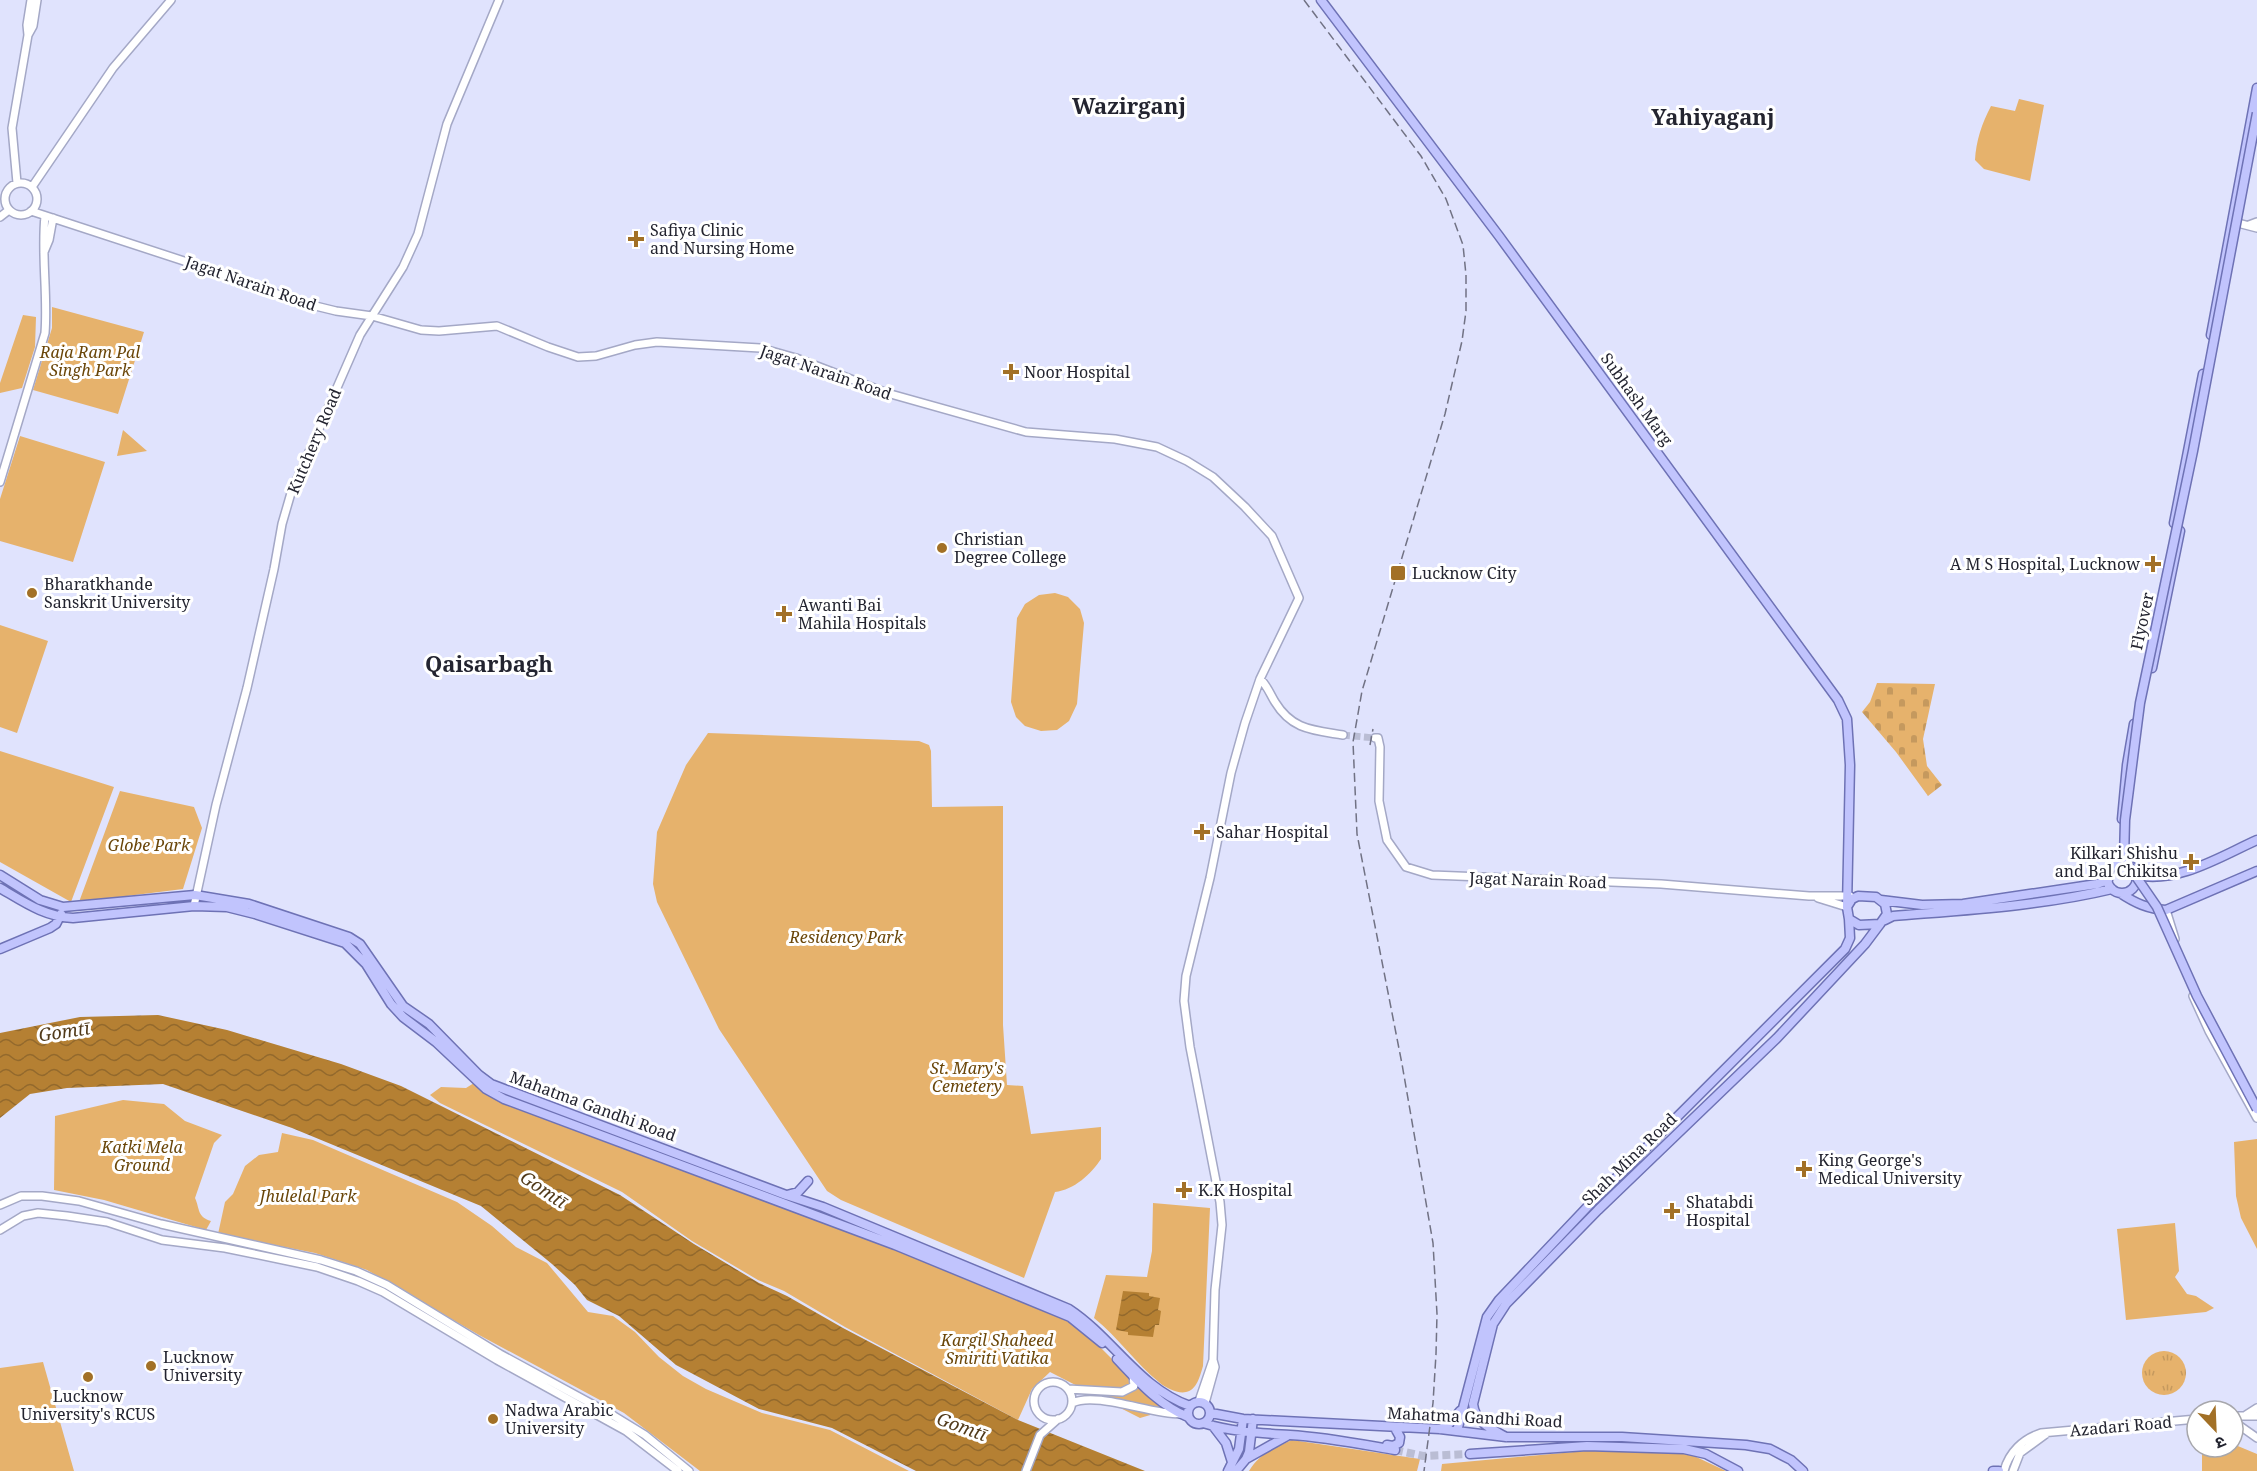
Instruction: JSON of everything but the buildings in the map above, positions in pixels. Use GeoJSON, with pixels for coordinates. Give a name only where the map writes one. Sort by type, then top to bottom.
{"type":"FeatureCollection","features":[{"type":"Feature","properties":{"kind":"main road","name":"Subhash Marg"},"geometry":{"type":"LineString","coordinates":[[1321,0],[1499,236],[1838,700],[1847,719],[1850,765],[1847,907]]}},
{"type":"Feature","properties":{"kind":"main road"},"geometry":{"type":"LineString","coordinates":[[1989,904],[1922,905],[1858,896],[1852,899],[1847,907],[1849,919],[1857,925],[1876,926],[1893,916],[2085,895],[2113,887],[2129,891],[2134,886],[2136,876],[2127,858],[2127,823],[2140,720],[2169,588],[2257,88]]}},
{"type":"Feature","properties":{"kind":"main road","name":"Flyover"},"geometry":{"type":"LineString","coordinates":[[2257,113],[2193,452],[2140,703],[2125,820],[2124,859],[2157,907],[2197,996],[2257,1109]]}},
{"type":"Feature","properties":{"kind":"main road"},"geometry":{"type":"LineString","coordinates":[[2235,222],[2257,126]]}},
{"type":"Feature","properties":{"kind":"main road"},"geometry":{"type":"LineString","coordinates":[[2119,864],[2123,802],[2135,716],[2208,371]]}},
{"type":"Feature","properties":{"kind":"main road"},"geometry":{"type":"LineString","coordinates":[[2136,876],[2162,876],[2184,872],[2257,840]]}},
{"type":"Feature","properties":{"kind":"main road","name":"Subhash Marg"},"geometry":{"type":"LineString","coordinates":[[1849,846],[1852,857],[1853,889],[1858,896]]}},
{"type":"Feature","properties":{"kind":"main road"},"geometry":{"type":"LineString","coordinates":[[2130,866],[2119,864],[2110,870],[2113,887],[2136,903],[2152,910],[2166,910],[2257,871]]}},
{"type":"Feature","properties":{"kind":"main road","name":"Mahatma Gandhi Road"},"geometry":{"type":"LineString","coordinates":[[0,875],[40,900],[63,908],[195,895],[249,904],[345,943],[366,964],[391,1004],[403,1017],[436,1041],[486,1089],[504,1099],[895,1245],[1070,1317],[1104,1345],[1165,1405],[1185,1416]]}},
{"type":"Feature","properties":{"kind":"main road","name":"Mahatma Gandhi Road"},"geometry":{"type":"LineString","coordinates":[[0,888],[37,909],[61,918],[194,906],[227,907],[340,933],[360,944],[403,1006],[429,1024],[479,1075],[491,1084],[841,1214],[1069,1309],[1085,1319],[1150,1384],[1164,1395],[1190,1406]]}},
{"type":"Feature","properties":{"kind":"main road"},"geometry":{"type":"LineString","coordinates":[[1881,900],[1887,909],[1883,922]]}},
{"type":"Feature","properties":{"kind":"main road"},"geometry":{"type":"LineString","coordinates":[[0,949],[50,928],[61,918],[63,908]]}},
{"type":"Feature","properties":{"kind":"main road","name":"Shah Mina Road"},"geometry":{"type":"LineString","coordinates":[[1457,1431],[1487,1317],[1499,1300],[1845,949],[1850,938],[1849,919]]}},
{"type":"Feature","properties":{"kind":"main road","name":"Shah Mina Road"},"geometry":{"type":"LineString","coordinates":[[1506,1437],[1482,1422],[1473,1404],[1493,1324],[1506,1304],[1547,1260],[1805,1008],[1883,922]]}},
{"type":"Feature","properties":{"kind":"main road"},"geometry":{"type":"LineString","coordinates":[[1796,999],[1805,1008]]}},
{"type":"Feature","properties":{"kind":"main road"},"geometry":{"type":"LineString","coordinates":[[1721,1075],[1730,1083]]}},
{"type":"Feature","properties":{"kind":"main road"},"geometry":{"type":"LineString","coordinates":[[1681,1115],[1689,1122]]}},
{"type":"Feature","properties":{"kind":"main road"},"geometry":{"type":"LineString","coordinates":[[1618,1177],[1626,1185]]}},
{"type":"Feature","properties":{"kind":"main road"},"geometry":{"type":"LineString","coordinates":[[786,1195],[798,1192],[808,1181]]}},
{"type":"Feature","properties":{"kind":"main road"},"geometry":{"type":"LineString","coordinates":[[1208,1425],[1211,1413],[1202,1402],[1190,1406],[1185,1416],[1195,1423],[1240,1432],[1290,1435],[1395,1450]]}},
{"type":"Feature","properties":{"kind":"main road"},"geometry":{"type":"LineString","coordinates":[[1440,1429],[1448,1425],[1462,1408]]}},
{"type":"Feature","properties":{"kind":"main road","name":"Mahatma Gandhi Road"},"geometry":{"type":"LineString","coordinates":[[1211,1413],[1243,1419],[1440,1429],[1506,1437],[1623,1437],[1746,1444],[1770,1449],[1791,1460],[1803,1471]]}},
{"type":"Feature","properties":{"kind":"main road"},"geometry":{"type":"LineString","coordinates":[[1232,1468],[1239,1449],[1243,1419]]}},
{"type":"Feature","properties":{"kind":"main road"},"geometry":{"type":"LineString","coordinates":[[1246,1459],[1253,1419]]}},
{"type":"Feature","properties":{"kind":"main road"},"geometry":{"type":"LineString","coordinates":[[1208,1425],[1226,1443],[1232,1468]]}},
{"type":"Feature","properties":{"kind":"main road"},"geometry":{"type":"LineString","coordinates":[[1368,1446],[1373,1443],[1397,1445],[1401,1437],[1395,1428]]}},
{"type":"Feature","properties":{"kind":"main road"},"geometry":{"type":"LineString","coordinates":[[1232,1468],[1290,1435]]}},
{"type":"Feature","properties":{"kind":"main road"},"geometry":{"type":"LineString","coordinates":[[1706,1454],[1707,1442]]}},
{"type":"Feature","properties":{"kind":"main road","name":"Mahatma Gandhi Road"},"geometry":{"type":"LineString","coordinates":[[1470,1454],[1587,1446],[1684,1449],[1706,1454],[1738,1471]]}},
{"type":"Feature","properties":{"kind":"main road"},"geometry":{"type":"LineString","coordinates":[[1993,1471],[1999,1471]]}},
{"type":"Feature","properties":{"kind":"street"},"geometry":{"type":"LineString","coordinates":[[17,183],[12,128],[28,35],[27,25],[31,0]]}},
{"type":"Feature","properties":{"kind":"street"},"geometry":{"type":"LineString","coordinates":[[28,35],[33,27],[37,0]]}},
{"type":"Feature","properties":{"kind":"street"},"geometry":{"type":"LineString","coordinates":[[32,187],[113,68],[171,0]]}},
{"type":"Feature","properties":{"kind":"street","name":"Kutchery Road"},"geometry":{"type":"LineString","coordinates":[[194,906],[216,805],[248,688],[282,524],[291,493],[360,335],[403,267],[418,234],[447,123],[500,0]]}},
{"type":"Feature","properties":{"kind":"street"},"geometry":{"type":"LineString","coordinates":[[17,183],[28,184],[32,187],[37,200],[31,211],[20,215],[9,210],[5,204],[3,190],[17,183]]}},
{"type":"Feature","properties":{"kind":"street"},"geometry":{"type":"LineString","coordinates":[[0,217],[9,210]]}},
{"type":"Feature","properties":{"kind":"street","name":"Jagat Narain Road"},"geometry":{"type":"LineString","coordinates":[[31,211],[242,280],[295,301],[336,311],[372,316],[421,330],[439,331],[497,326],[548,348],[578,357],[596,356],[635,345],[657,342],[760,348],[796,358],[887,393],[1026,432],[1115,439],[1156,447],[1187,461],[1213,477],[1272,536],[1299,598],[1260,679],[1231,773],[1210,878],[1186,976],[1184,1001],[1190,1047],[1220,1202],[1222,1225],[1215,1290],[1213,1360],[1202,1402]]}},
{"type":"Feature","properties":{"kind":"street"},"geometry":{"type":"LineString","coordinates":[[0,482],[45,333],[47,313],[42,241],[45,216]]}},
{"type":"Feature","properties":{"kind":"street"},"geometry":{"type":"LineString","coordinates":[[44,252],[53,218]]}},
{"type":"Feature","properties":{"kind":"street"},"geometry":{"type":"LineString","coordinates":[[2235,222],[2257,228]]}},
{"type":"Feature","properties":{"kind":"street"},"geometry":{"type":"LineString","coordinates":[[2249,225],[2257,222]]}},
{"type":"Feature","properties":{"kind":"street"},"geometry":{"type":"LineString","coordinates":[[1260,679],[1265,683],[1276,704],[1290,722],[1312,730],[1343,735]]}},
{"type":"Feature","properties":{"kind":"street","name":"Jagat Narain Road"},"geometry":{"type":"LineString","coordinates":[[1375,738],[1378,738],[1380,747],[1379,801],[1387,840],[1406,867],[1432,875],[1661,884],[1809,896],[1858,896]]}},
{"type":"Feature","properties":{"kind":"street","name":"Jagat Narain Road"},"geometry":{"type":"LineString","coordinates":[[1809,896],[1847,907]]}},
{"type":"Feature","properties":{"kind":"street"},"geometry":{"type":"LineString","coordinates":[[2166,910],[2191,992],[2209,1031],[2257,1118]]}},
{"type":"Feature","properties":{"kind":"street"},"geometry":{"type":"LineString","coordinates":[[0,1205],[21,1196],[42,1196],[79,1201],[170,1227],[321,1260],[356,1271],[387,1285],[500,1354],[614,1416],[645,1435],[689,1471]]}},
{"type":"Feature","properties":{"kind":"street"},"geometry":{"type":"LineString","coordinates":[[0,1230],[23,1216],[38,1213],[67,1216],[107,1222],[162,1240],[225,1248],[295,1262],[358,1281],[383,1292],[497,1360],[626,1431],[678,1471]]}},
{"type":"Feature","properties":{"kind":"street"},"geometry":{"type":"LineString","coordinates":[[1058,1419],[1046,1419],[1035,1408],[1036,1392],[1041,1386],[1048,1382],[1056,1382],[1068,1389],[1122,1392],[1134,1386],[1135,1381],[1132,1375]]}},
{"type":"Feature","properties":{"kind":"street"},"geometry":{"type":"LineString","coordinates":[[1043,1427],[1068,1413],[1072,1398],[1068,1389]]}},
{"type":"Feature","properties":{"kind":"street"},"geometry":{"type":"LineString","coordinates":[[1072,1403],[1096,1400],[1185,1416]]}},
{"type":"Feature","properties":{"kind":"street"},"geometry":{"type":"LineString","coordinates":[[1026,1471],[1043,1427],[1040,1414]]}},
{"type":"Feature","properties":{"kind":"street","name":"Azadari Road"},"geometry":{"type":"LineString","coordinates":[[2046,1434],[2055,1431],[2185,1420]]}},
{"type":"Feature","properties":{"kind":"street"},"geometry":{"type":"LineString","coordinates":[[2004,1471],[2008,1459],[2016,1449],[2035,1435],[2046,1434]]}},
{"type":"Feature","properties":{"kind":"street"},"geometry":{"type":"LineString","coordinates":[[2013,1471],[2020,1453],[2046,1434]]}},
{"type":"Feature","properties":{"kind":"green space"},"geometry":{"type":"Polygon","coordinates":[[[2019,99],[2044,105],[2030,181],[1984,169],[1975,160],[1980,132],[1991,106],[2015,111],[2019,99]]]}},
{"type":"Feature","properties":{"kind":"green space","name":"Raja Ram Pal Singh Park"},"geometry":{"type":"Polygon","coordinates":[[[52,307],[144,332],[118,414],[33,390],[52,328],[52,307]]]}},
{"type":"Feature","properties":{"kind":"green space"},"geometry":{"type":"Polygon","coordinates":[[[23,315],[36,317],[35,347],[22,388],[0,393],[0,383],[23,315]]]}},
{"type":"Feature","properties":{"kind":"green space"},"geometry":{"type":"Polygon","coordinates":[[[123,430],[147,451],[117,456],[123,430]]]}},
{"type":"Feature","properties":{"kind":"green space"},"geometry":{"type":"Polygon","coordinates":[[[20,436],[105,462],[73,562],[0,541],[0,499],[20,436]]]}},
{"type":"Feature","properties":{"kind":"green space"},"geometry":{"type":"Polygon","coordinates":[[[1055,593],[1068,597],[1080,609],[1084,623],[1077,704],[1069,721],[1057,730],[1041,731],[1025,726],[1016,717],[1011,702],[1017,618],[1025,604],[1039,595],[1055,593]]]}},
{"type":"Feature","properties":{"kind":"green space"},"geometry":{"type":"Polygon","coordinates":[[[0,625],[48,641],[17,733],[0,727],[0,625]]]}},
{"type":"Feature","properties":{"kind":"green space"},"geometry":{"type":"Polygon","coordinates":[[[1877,683],[1935,684],[1923,739],[1927,766],[1942,785],[1928,796],[1896,752],[1862,712],[1870,702],[1877,683]]]}},
{"type":"Feature","properties":{"kind":"green space","name":"Residency Park"},"geometry":{"type":"Polygon","coordinates":[[[708,733],[919,741],[929,745],[931,751],[932,807],[1003,806],[1003,1025],[1007,1085],[1023,1086],[1031,1134],[1101,1127],[1101,1159],[1081,1180],[1069,1188],[1055,1192],[1024,1278],[841,1200],[827,1191],[719,1029],[657,902],[653,884],[657,832],[686,765],[708,733]]]}},
{"type":"Feature","properties":{"kind":"green space"},"geometry":{"type":"Polygon","coordinates":[[[0,751],[114,787],[71,902],[0,862],[0,751]]]}},
{"type":"Feature","properties":{"kind":"green space","name":"Globe Park"},"geometry":{"type":"Polygon","coordinates":[[[120,791],[194,807],[202,828],[183,889],[79,902],[120,791]]]}},
{"type":"Feature","properties":{"kind":"green space","name":"Kargil Shaheed Smiriti Vatika"},"geometry":{"type":"Polygon","coordinates":[[[474,1083],[537,1115],[864,1237],[1069,1321],[1098,1345],[1164,1411],[1140,1418],[1050,1372],[1032,1389],[1018,1420],[845,1327],[784,1291],[758,1280],[692,1241],[622,1192],[440,1103],[430,1095],[441,1087],[466,1088],[474,1083]]]}},
{"type":"Feature","properties":{"kind":"green space","name":"Katki Mela Ground"},"geometry":{"type":"Polygon","coordinates":[[[123,1100],[164,1104],[185,1121],[222,1135],[214,1143],[195,1198],[201,1215],[211,1221],[206,1230],[104,1200],[54,1190],[55,1116],[123,1100]]]}},
{"type":"Feature","properties":{"kind":"green space","name":"Jhulelal Park"},"geometry":{"type":"Polygon","coordinates":[[[282,1133],[313,1140],[457,1202],[492,1226],[516,1247],[547,1263],[588,1312],[613,1316],[635,1332],[659,1357],[683,1376],[706,1389],[762,1413],[830,1430],[909,1471],[700,1471],[624,1413],[479,1335],[367,1270],[315,1253],[218,1234],[225,1202],[233,1194],[245,1166],[259,1155],[278,1152],[282,1133]]]}},
{"type":"Feature","properties":{"kind":"green space"},"geometry":{"type":"Polygon","coordinates":[[[2257,1139],[2257,1249],[2241,1218],[2236,1196],[2234,1142],[2257,1139]]]}},
{"type":"Feature","properties":{"kind":"green space"},"geometry":{"type":"Polygon","coordinates":[[[1153,1203],[1210,1208],[1203,1366],[1195,1386],[1186,1392],[1172,1390],[1160,1383],[1094,1318],[1106,1275],[1147,1277],[1152,1251],[1153,1203]]]}},
{"type":"Feature","properties":{"kind":"green space"},"geometry":{"type":"Polygon","coordinates":[[[2175,1223],[2179,1271],[2175,1277],[2187,1294],[2196,1296],[2214,1308],[2206,1312],[2126,1320],[2117,1229],[2175,1223]]]}},
{"type":"Feature","properties":{"kind":"green space"},"geometry":{"type":"Polygon","coordinates":[[[2164,1351],[2180,1357],[2186,1373],[2180,1389],[2164,1395],[2148,1389],[2142,1373],[2148,1357],[2164,1351]]]}},
{"type":"Feature","properties":{"kind":"green space"},"geometry":{"type":"Polygon","coordinates":[[[43,1362],[74,1471],[0,1471],[0,1368],[43,1362]]]}},
{"type":"Feature","properties":{"kind":"green space"},"geometry":{"type":"Polygon","coordinates":[[[1292,1440],[1420,1459],[1417,1471],[1249,1471],[1263,1455],[1292,1440]]]}},
{"type":"Feature","properties":{"kind":"green space"},"geometry":{"type":"Polygon","coordinates":[[[2245,1449],[2257,1454],[2257,1471],[2202,1471],[2202,1459],[2245,1459],[2245,1449]]]}},
{"type":"Feature","properties":{"kind":"green space"},"geometry":{"type":"Polygon","coordinates":[[[1585,1451],[1670,1451],[1692,1455],[1726,1471],[1441,1471],[1442,1464],[1585,1451]]]}},
{"type":"Feature","properties":{"kind":"water","name":"Gomtī"},"geometry":{"type":"Polygon","coordinates":[[[158,1015],[227,1030],[341,1064],[401,1086],[620,1195],[694,1244],[759,1283],[1018,1420],[1145,1471],[916,1471],[832,1428],[759,1409],[676,1365],[619,1316],[587,1300],[575,1285],[552,1264],[481,1206],[292,1128],[163,1084],[67,1088],[30,1094],[0,1118],[0,1033],[80,1017],[158,1015]]]}},
{"type":"Feature","properties":{"kind":"water"},"geometry":{"type":"Polygon","coordinates":[[[1123,1291],[1149,1293],[1149,1296],[1160,1298],[1159,1325],[1155,1325],[1153,1337],[1128,1335],[1128,1332],[1116,1330],[1123,1291]]]}},
{"type":"Feature","properties":{"kind":"tunnel"},"geometry":{"type":"LineString","coordinates":[[1343,735],[1375,738]]}},
{"type":"Feature","properties":{"kind":"tunnel"},"geometry":{"type":"LineString","coordinates":[[1395,1450],[1423,1456],[1470,1454]]}},
{"type":"Feature","properties":{"kind":"railway"},"geometry":{"type":"LineString","coordinates":[[1304,0],[1421,156],[1446,199],[1463,245],[1466,275],[1466,311],[1462,341],[1445,414],[1362,691],[1353,742],[1357,834],[1402,1064],[1433,1243],[1437,1314],[1436,1354],[1433,1403],[1424,1471]]}},
{"type":"Feature","properties":{"kind":"railway"},"geometry":{"type":"LineString","coordinates":[[1370,745],[1373,729]]}},
{"type":"Feature","properties":{"kind":"place","name":"Safiya Clinic and Nursing Home"},"geometry":{"type":"Point","coordinates":[636,239]}},
{"type":"Feature","properties":{"kind":"place","name":"Noor Hospital"},"geometry":{"type":"Point","coordinates":[1011,372]}},
{"type":"Feature","properties":{"kind":"place","name":"Christian Degree College"},"geometry":{"type":"Point","coordinates":[942,548]}},
{"type":"Feature","properties":{"kind":"place","name":"A M S Hospital, Lucknow"},"geometry":{"type":"Point","coordinates":[2153,564]}},
{"type":"Feature","properties":{"kind":"place","name":"Lucknow City"},"geometry":{"type":"Point","coordinates":[1398,573]}},
{"type":"Feature","properties":{"kind":"place","name":"Bharatkhande Sanskrit University"},"geometry":{"type":"Point","coordinates":[32,593]}},
{"type":"Feature","properties":{"kind":"place","name":"Awanti Bai Mahila Hospitals"},"geometry":{"type":"Point","coordinates":[784,614]}},
{"type":"Feature","properties":{"kind":"place","name":"Sahar Hospital"},"geometry":{"type":"Point","coordinates":[1202,832]}},
{"type":"Feature","properties":{"kind":"place","name":"Kilkari Shishu and Bal Chikitsa"},"geometry":{"type":"Point","coordinates":[2191,862]}},
{"type":"Feature","properties":{"kind":"place","name":"King George's Medical University"},"geometry":{"type":"Point","coordinates":[1804,1169]}},
{"type":"Feature","properties":{"kind":"place","name":"K.K Hospital"},"geometry":{"type":"Point","coordinates":[1184,1190]}},
{"type":"Feature","properties":{"kind":"place","name":"Shatabdi Hospital"},"geometry":{"type":"Point","coordinates":[1672,1211]}},
{"type":"Feature","properties":{"kind":"place","name":"Lucknow University"},"geometry":{"type":"Point","coordinates":[151,1366]}},
{"type":"Feature","properties":{"kind":"place","name":"Lucknow University's RCUS"},"geometry":{"type":"Point","coordinates":[88,1377]}},
{"type":"Feature","properties":{"kind":"place","name":"Nadwa Arabic University"},"geometry":{"type":"Point","coordinates":[493,1419]}},
{"type":"Feature","properties":{"kind":"district","name":"Wazirganj"},"geometry":{"type":"Point","coordinates":[1129,105]}},
{"type":"Feature","properties":{"kind":"district","name":"Yahiyaganj"},"geometry":{"type":"Point","coordinates":[1713,116]}},
{"type":"Feature","properties":{"kind":"district","name":"Qaisarbagh"},"geometry":{"type":"Point","coordinates":[489,663]}},
{"type":"Feature","properties":{"kind":"park label","name":"St. Mary's Cemetery"},"geometry":{"type":"Point","coordinates":[967,1077]}}]}
